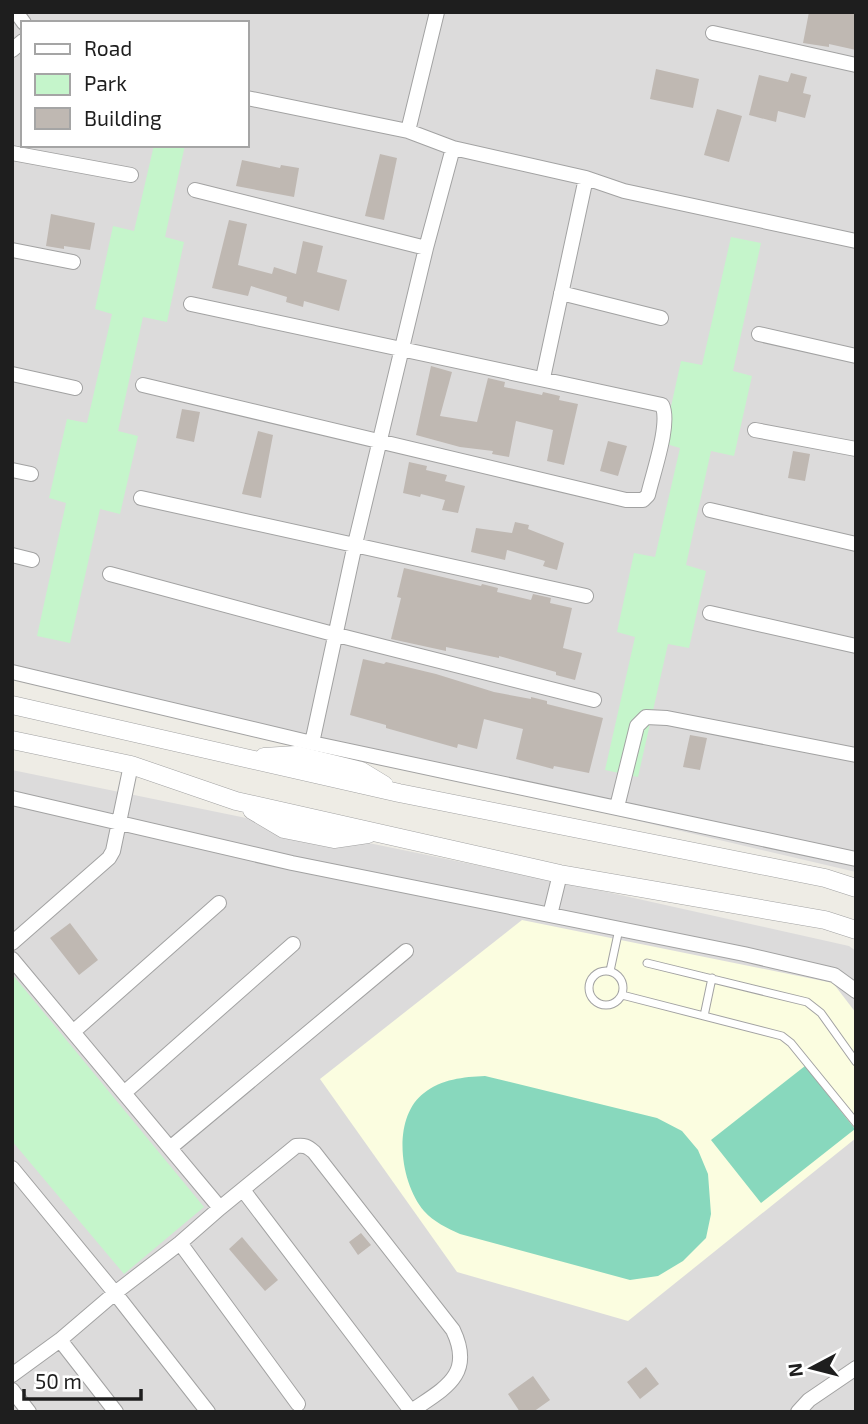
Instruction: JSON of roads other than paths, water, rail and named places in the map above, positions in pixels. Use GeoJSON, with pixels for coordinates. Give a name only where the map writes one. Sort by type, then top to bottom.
{"type":"FeatureCollection","features":[{"type":"Feature","properties":{"kind":"street"},"geometry":{"type":"LineString","coordinates":[[408,131],[437,12]]}},
{"type":"Feature","properties":{"kind":"street"},"geometry":{"type":"LineString","coordinates":[[713,33],[856,65]]}},
{"type":"Feature","properties":{"kind":"street"},"geometry":{"type":"LineString","coordinates":[[248,98],[408,131],[453,148],[586,178],[624,191],[856,241]]}},
{"type":"Feature","properties":{"kind":"street"},"geometry":{"type":"LineString","coordinates":[[312,743],[355,544],[426,248],[453,148]]}},
{"type":"Feature","properties":{"kind":"street"},"geometry":{"type":"LineString","coordinates":[[12,153],[131,175]]}},
{"type":"Feature","properties":{"kind":"street"},"geometry":{"type":"LineString","coordinates":[[542,378],[586,178]]}},
{"type":"Feature","properties":{"kind":"street"},"geometry":{"type":"LineString","coordinates":[[195,190],[426,248]]}},
{"type":"Feature","properties":{"kind":"street"},"geometry":{"type":"LineString","coordinates":[[12,250],[73,262]]}},
{"type":"Feature","properties":{"kind":"street"},"geometry":{"type":"LineString","coordinates":[[561,293],[661,318]]}},
{"type":"Feature","properties":{"kind":"street"},"geometry":{"type":"LineString","coordinates":[[143,385],[626,500],[643,500],[648,495],[663,428],[665,412],[662,405],[191,304]]}},
{"type":"Feature","properties":{"kind":"street"},"geometry":{"type":"LineString","coordinates":[[759,334],[856,356]]}},
{"type":"Feature","properties":{"kind":"street"},"geometry":{"type":"LineString","coordinates":[[12,374],[75,388]]}},
{"type":"Feature","properties":{"kind":"street"},"geometry":{"type":"LineString","coordinates":[[755,430],[856,449]]}},
{"type":"Feature","properties":{"kind":"street"},"geometry":{"type":"LineString","coordinates":[[12,470],[31,474]]}},
{"type":"Feature","properties":{"kind":"street"},"geometry":{"type":"LineString","coordinates":[[141,498],[586,596]]}},
{"type":"Feature","properties":{"kind":"street"},"geometry":{"type":"LineString","coordinates":[[710,510],[856,544]]}},
{"type":"Feature","properties":{"kind":"street"},"geometry":{"type":"LineString","coordinates":[[12,555],[32,560]]}},
{"type":"Feature","properties":{"kind":"street"},"geometry":{"type":"LineString","coordinates":[[110,574],[594,700]]}},
{"type":"Feature","properties":{"kind":"street"},"geometry":{"type":"LineString","coordinates":[[710,613],[856,646]]}},
{"type":"Feature","properties":{"kind":"street"},"geometry":{"type":"LineString","coordinates":[[12,672],[312,743],[856,859]]}},
{"type":"Feature","properties":{"kind":"street"},"geometry":{"type":"LineString","coordinates":[[12,705],[399,793],[811,876],[856,888]]}},
{"type":"Feature","properties":{"kind":"street"},"geometry":{"type":"LineString","coordinates":[[617,807],[637,726],[646,717],[667,718],[856,755]]}},
{"type":"Feature","properties":{"kind":"street"},"geometry":{"type":"LineString","coordinates":[[12,740],[131,765],[236,801],[284,829],[334,839],[379,833],[560,874],[825,920],[856,930]]}},
{"type":"Feature","properties":{"kind":"street"},"geometry":{"type":"LineString","coordinates":[[12,943],[109,858],[131,765]]}},
{"type":"Feature","properties":{"kind":"street"},"geometry":{"type":"LineString","coordinates":[[12,798],[292,863],[744,954],[834,975],[856,992]]}},
{"type":"Feature","properties":{"kind":"street"},"geometry":{"type":"LineString","coordinates":[[551,915],[560,874]]}},
{"type":"Feature","properties":{"kind":"street"},"geometry":{"type":"LineString","coordinates":[[73,1032],[219,903]]}},
{"type":"Feature","properties":{"kind":"street"},"geometry":{"type":"LineString","coordinates":[[124,1093],[293,944]]}},
{"type":"Feature","properties":{"kind":"street"},"geometry":{"type":"LineString","coordinates":[[170,1148],[406,951]]}},
{"type":"Feature","properties":{"kind":"street"},"geometry":{"type":"LineString","coordinates":[[12,959],[220,1208]]}},
{"type":"Feature","properties":{"kind":"street"},"geometry":{"type":"LineString","coordinates":[[12,1375],[61,1340],[296,1146],[307,1146],[453,1330],[460,1351],[458,1372],[447,1387],[410,1411],[243,1190]]}},
{"type":"Feature","properties":{"kind":"street"},"geometry":{"type":"LineString","coordinates":[[12,1168],[208,1412]]}},
{"type":"Feature","properties":{"kind":"street"},"geometry":{"type":"LineString","coordinates":[[180,1243],[298,1404]]}},
{"type":"Feature","properties":{"kind":"street"},"geometry":{"type":"LineString","coordinates":[[61,1340],[116,1412]]}},
{"type":"Feature","properties":{"kind":"street"},"geometry":{"type":"LineString","coordinates":[[798,1412],[809,1400],[856,1368]]}},
{"type":"Feature","properties":{"kind":"street"},"geometry":{"type":"LineString","coordinates":[[12,1391],[29,1412]]}},
{"type":"Feature","properties":{"kind":"lane"},"geometry":{"type":"LineString","coordinates":[[610,971],[619,929]]}},
{"type":"Feature","properties":{"kind":"lane"},"geometry":{"type":"LineString","coordinates":[[647,963],[813,1005],[856,1062]]}},
{"type":"Feature","properties":{"kind":"lane"},"geometry":{"type":"LineString","coordinates":[[600,971],[610,971],[618,975],[622,982],[622,995],[609,1005],[600,1004],[591,996],[589,984],[600,971]]}},
{"type":"Feature","properties":{"kind":"lane"},"geometry":{"type":"LineString","coordinates":[[704,1016],[712,978]]}},
{"type":"Feature","properties":{"kind":"lane"},"geometry":{"type":"LineString","coordinates":[[622,995],[782,1036],[791,1043],[856,1123]]}}]}
